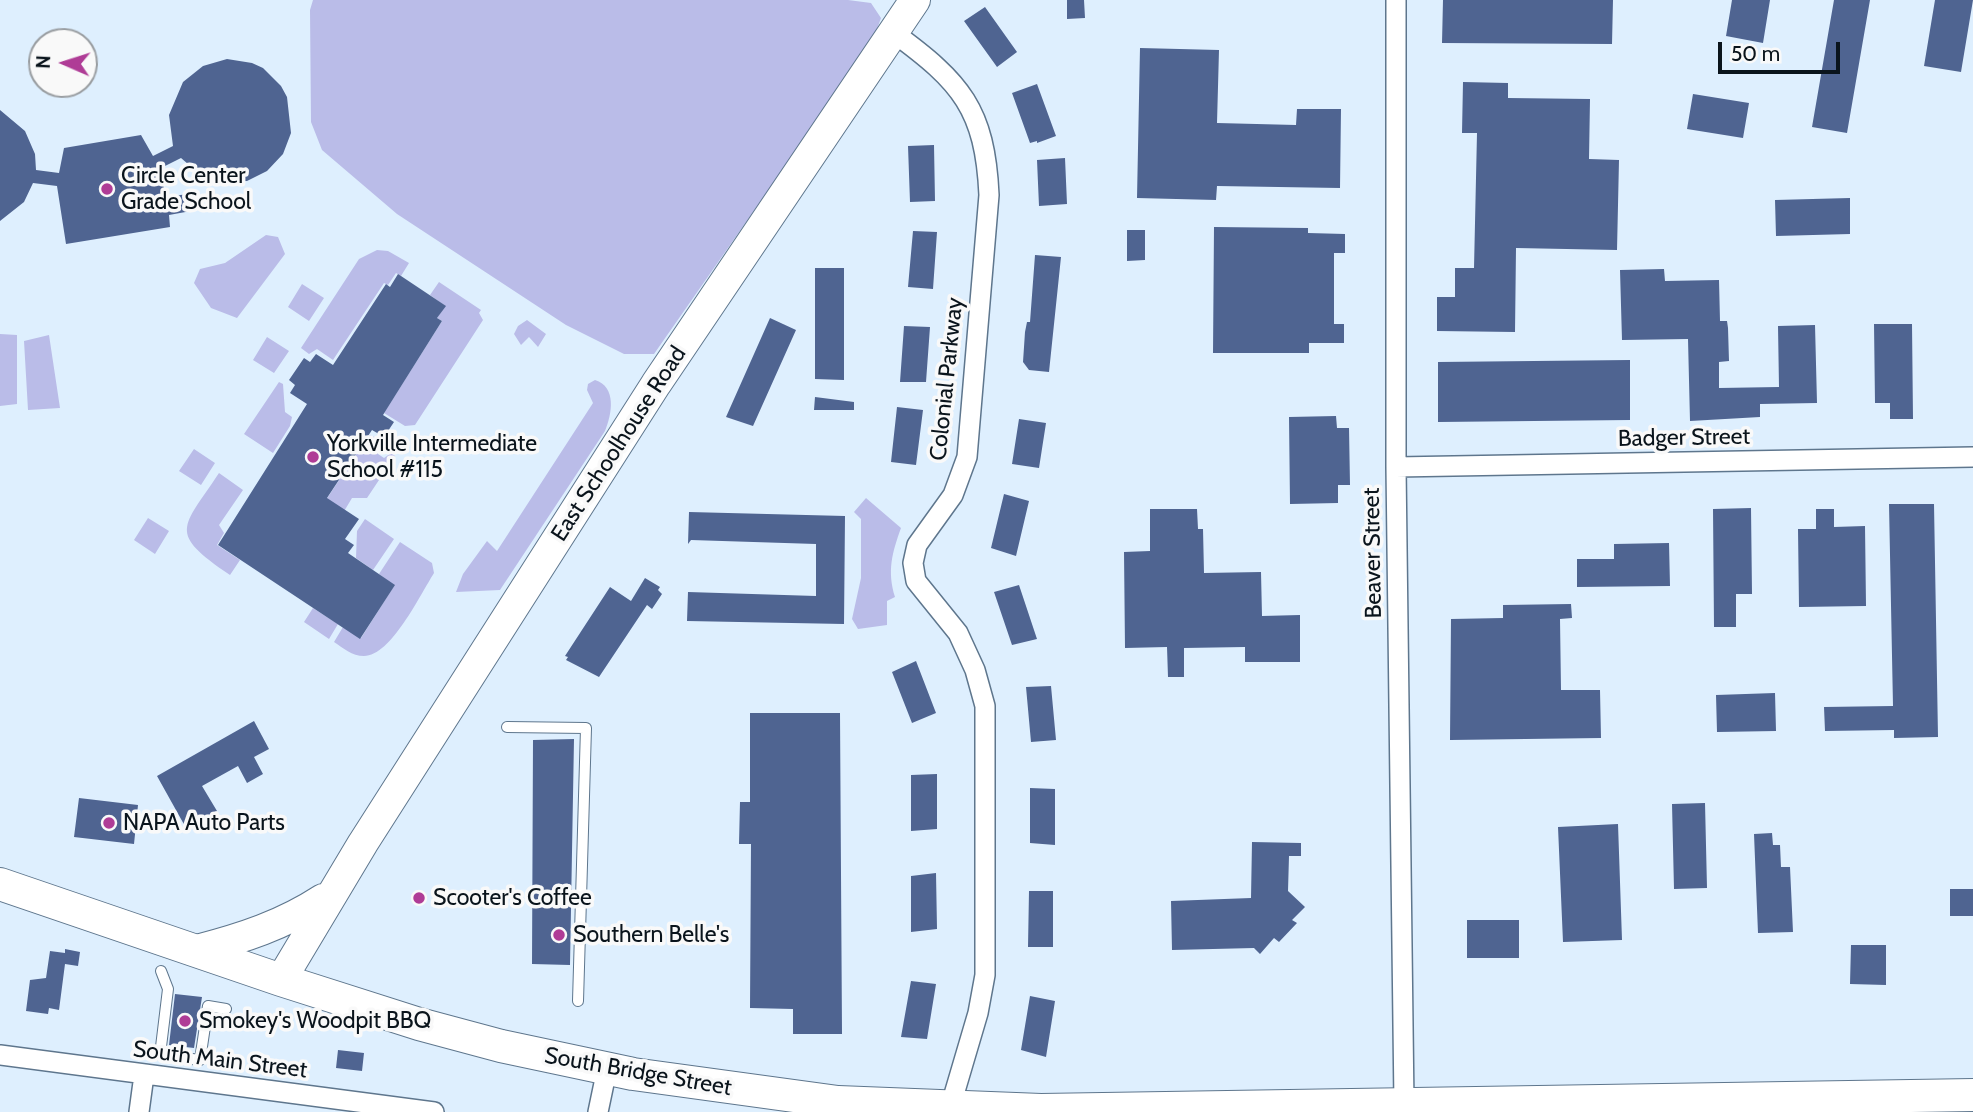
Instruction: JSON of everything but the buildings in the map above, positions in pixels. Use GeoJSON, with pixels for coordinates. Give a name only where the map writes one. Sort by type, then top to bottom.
{"type":"FeatureCollection","features":[{"type":"Feature","properties":{"kind":"highway","name":"South Bridge Street"},"geometry":{"type":"LineString","coordinates":[[0,884],[419,1024],[501,1046],[607,1069],[776,1095],[950,1108],[1041,1110],[1404,1104],[1910,1104],[1973,1095]]}},
{"type":"Feature","properties":{"kind":"main road","name":"East Schoolhouse Road"},"geometry":{"type":"LineString","coordinates":[[281,980],[374,824],[656,384],[915,0]]}},
{"type":"Feature","properties":{"kind":"main road","name":"East Schoolhouse Road"},"geometry":{"type":"LineString","coordinates":[[197,950],[248,937],[293,919],[332,893]]}},
{"type":"Feature","properties":{"kind":"street","name":"Beaver Street"},"geometry":{"type":"LineString","coordinates":[[1396,0],[1396,467],[1404,1104]]}},
{"type":"Feature","properties":{"kind":"street","name":"Colonial Parkway"},"geometry":{"type":"LineString","coordinates":[[894,33],[952,79],[974,116],[987,153],[989,195],[967,457],[953,495],[917,545],[913,563],[916,581],[958,633],[975,670],[985,705],[985,975],[978,1013],[950,1108]]}},
{"type":"Feature","properties":{"kind":"street","name":"Badger Street"},"geometry":{"type":"LineString","coordinates":[[1396,467],[1973,457]]}},
{"type":"Feature","properties":{"kind":"street","name":"South Main Street"},"geometry":{"type":"LineString","coordinates":[[0,1055],[434,1112]]}},
{"type":"Feature","properties":{"kind":"street"},"geometry":{"type":"LineString","coordinates":[[598,1112],[607,1069]]}},
{"type":"Feature","properties":{"kind":"street"},"geometry":{"type":"LineString","coordinates":[[139,1112],[144,1076]]}},
{"type":"Feature","properties":{"kind":"lane"},"geometry":{"type":"LineString","coordinates":[[508,727],[586,728],[578,1001]]}},
{"type":"Feature","properties":{"kind":"lane"},"geometry":{"type":"LineString","coordinates":[[161,971],[168,989],[160,1055],[200,1060],[208,1006],[226,1009]]}},
{"type":"Feature","properties":{"kind":"shaded area"},"geometry":{"type":"Polygon","coordinates":[[[313,0],[848,0],[871,3],[881,18],[873,40],[654,354],[624,354],[566,325],[397,214],[322,150],[311,122],[310,10],[313,0]]]}},
{"type":"Feature","properties":{"kind":"shaded area"},"geometry":{"type":"Polygon","coordinates":[[[266,235],[278,237],[285,254],[237,318],[211,308],[194,283],[200,269],[225,263],[266,235]]]}},
{"type":"Feature","properties":{"kind":"shaded area"},"geometry":{"type":"Polygon","coordinates":[[[377,250],[388,251],[409,263],[401,276],[396,273],[388,285],[384,283],[333,360],[317,349],[309,354],[301,348],[359,259],[377,250]]]}},
{"type":"Feature","properties":{"kind":"shaded area"},"geometry":{"type":"Polygon","coordinates":[[[439,282],[481,310],[479,313],[483,320],[415,425],[405,426],[384,413],[442,321],[437,318],[445,306],[430,295],[439,282]]]}},
{"type":"Feature","properties":{"kind":"shaded area"},"geometry":{"type":"Polygon","coordinates":[[[302,284],[324,298],[309,321],[288,307],[302,284]]]}},
{"type":"Feature","properties":{"kind":"shaded area"},"geometry":{"type":"Polygon","coordinates":[[[527,320],[546,334],[538,347],[529,337],[521,345],[514,334],[518,326],[527,320]]]}},
{"type":"Feature","properties":{"kind":"shaded area"},"geometry":{"type":"Polygon","coordinates":[[[0,334],[17,335],[17,404],[0,406],[0,334]]]}},
{"type":"Feature","properties":{"kind":"shaded area"},"geometry":{"type":"Polygon","coordinates":[[[49,335],[60,408],[28,410],[24,341],[49,335]]]}},
{"type":"Feature","properties":{"kind":"shaded area"},"geometry":{"type":"Polygon","coordinates":[[[267,337],[289,351],[274,373],[253,360],[267,337]]]}},
{"type":"Feature","properties":{"kind":"shaded area"},"geometry":{"type":"Polygon","coordinates":[[[595,380],[607,389],[610,395],[611,409],[605,431],[500,590],[456,592],[463,574],[487,541],[497,551],[593,403],[587,390],[588,384],[595,380]]]}},
{"type":"Feature","properties":{"kind":"shaded area"},"geometry":{"type":"Polygon","coordinates":[[[279,382],[283,384],[285,412],[292,417],[290,426],[273,453],[244,434],[279,382]]]}},
{"type":"Feature","properties":{"kind":"shaded area"},"geometry":{"type":"Polygon","coordinates":[[[369,435],[386,441],[377,448],[378,454],[384,458],[391,453],[395,456],[367,498],[352,498],[340,518],[322,506],[369,435]]]}},
{"type":"Feature","properties":{"kind":"shaded area"},"geometry":{"type":"Polygon","coordinates":[[[194,449],[215,463],[201,485],[179,471],[194,449]]]}},
{"type":"Feature","properties":{"kind":"shaded area"},"geometry":{"type":"Polygon","coordinates":[[[219,473],[243,490],[219,525],[224,533],[217,545],[240,560],[230,575],[196,549],[189,539],[187,529],[196,507],[219,473]]]}},
{"type":"Feature","properties":{"kind":"shaded area"},"geometry":{"type":"Polygon","coordinates":[[[866,498],[901,528],[892,562],[891,579],[895,597],[887,601],[887,625],[858,629],[852,619],[861,578],[861,519],[854,512],[866,498]]]}},
{"type":"Feature","properties":{"kind":"shaded area"},"geometry":{"type":"Polygon","coordinates":[[[148,518],[169,531],[155,554],[134,540],[148,518]]]}},
{"type":"Feature","properties":{"kind":"shaded area"},"geometry":{"type":"Polygon","coordinates":[[[365,519],[394,539],[373,570],[356,558],[357,531],[365,519]]]}},
{"type":"Feature","properties":{"kind":"shaded area"},"geometry":{"type":"Polygon","coordinates":[[[400,542],[432,563],[434,573],[404,623],[384,646],[364,656],[352,653],[334,642],[343,627],[361,638],[394,586],[379,574],[400,542]]]}},
{"type":"Feature","properties":{"kind":"shaded area"},"geometry":{"type":"Polygon","coordinates":[[[313,608],[338,624],[329,639],[304,622],[313,608]]]}},
{"type":"Feature","properties":{"kind":"place","name":"Circle Center Grade School"},"geometry":{"type":"Point","coordinates":[107,189]}},
{"type":"Feature","properties":{"kind":"place","name":"Yorkville Intermediate School #115"},"geometry":{"type":"Point","coordinates":[313,457]}},
{"type":"Feature","properties":{"kind":"place","name":"NAPA Auto Parts"},"geometry":{"type":"Point","coordinates":[109,823]}},
{"type":"Feature","properties":{"kind":"place","name":"Scooter's Coffee"},"geometry":{"type":"Point","coordinates":[419,898]}},
{"type":"Feature","properties":{"kind":"place","name":"Southern Belle's"},"geometry":{"type":"Point","coordinates":[559,935]}},
{"type":"Feature","properties":{"kind":"place","name":"Smokey's Woodpit BBQ"},"geometry":{"type":"Point","coordinates":[185,1021]}}]}
